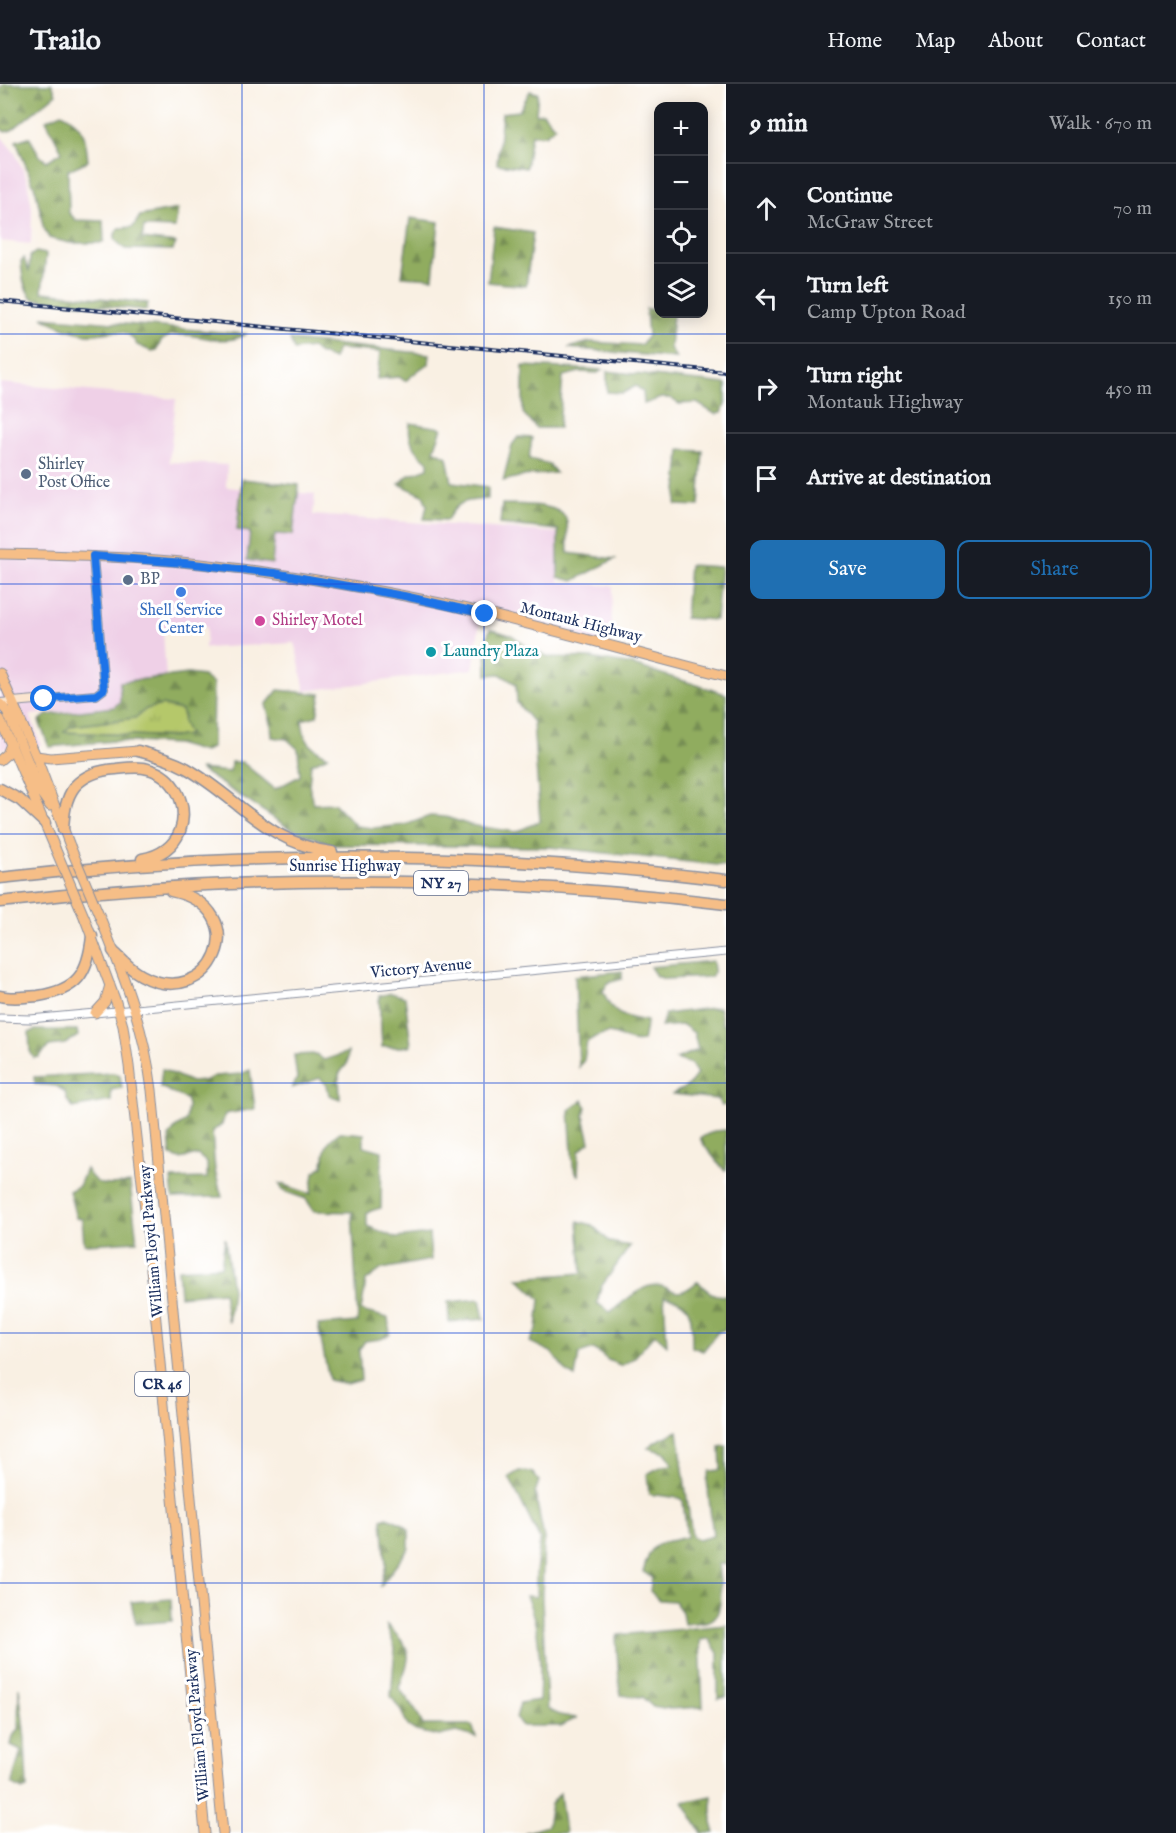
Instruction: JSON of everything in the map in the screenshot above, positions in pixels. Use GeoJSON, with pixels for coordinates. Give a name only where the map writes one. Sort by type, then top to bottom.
{"type":"FeatureCollection","features":[{"type":"Feature","properties":{"kind":"highway"},"geometry":{"type":"LineString","coordinates":[[138,751],[169,760],[190,771],[270,830],[293,843],[322,851],[368,857]]}},
{"type":"Feature","properties":{"kind":"highway"},"geometry":{"type":"LineString","coordinates":[[63,830],[64,809],[69,795],[75,786],[88,776],[105,770],[137,768],[153,771],[166,778],[178,794],[183,809],[182,824],[174,841],[156,856],[106,867]]}},
{"type":"Feature","properties":{"kind":"highway"},"geometry":{"type":"LineString","coordinates":[[0,789],[24,803],[45,823]]}},
{"type":"Feature","properties":{"kind":"highway","name":"Sunrise Highway"},"geometry":{"type":"LineString","coordinates":[[0,878],[106,867],[204,861],[368,857],[561,864],[726,880]]}},
{"type":"Feature","properties":{"kind":"highway","name":"Sunrise Highway"},"geometry":{"type":"LineString","coordinates":[[0,902],[156,888],[289,882],[451,883],[581,890],[726,904]]}},
{"type":"Feature","properties":{"kind":"highway"},"geometry":{"type":"LineString","coordinates":[[113,951],[136,973],[161,983],[180,983],[193,979],[211,963],[219,938],[212,914],[204,904],[194,898],[156,888]]}},
{"type":"Feature","properties":{"kind":"highway"},"geometry":{"type":"LineString","coordinates":[[0,908],[39,898]]}},
{"type":"Feature","properties":{"kind":"highway"},"geometry":{"type":"LineString","coordinates":[[0,996],[15,998],[42,995],[60,991],[72,985],[86,967],[92,936]]}},
{"type":"Feature","properties":{"kind":"main road","name":"Montauk Highway"},"geometry":{"type":"LineString","coordinates":[[0,554],[93,556],[234,568],[373,590],[485,614],[726,675]]}},
{"type":"Feature","properties":{"kind":"main road"},"geometry":{"type":"LineString","coordinates":[[0,704],[96,695],[103,691],[105,685],[93,556]]}},
{"type":"Feature","properties":{"kind":"main road","name":"William Floyd Parkway"},"geometry":{"type":"LineString","coordinates":[[0,673],[36,756],[63,830],[136,1009],[147,1057],[155,1112],[223,1833]]}},
{"type":"Feature","properties":{"kind":"main road"},"geometry":{"type":"LineString","coordinates":[[0,704],[7,711],[41,793],[58,817]]}},
{"type":"Feature","properties":{"kind":"main road","name":"William Floyd Parkway"},"geometry":{"type":"LineString","coordinates":[[0,719],[92,936],[119,1011],[129,1066],[147,1227],[205,1833]]}},
{"type":"Feature","properties":{"kind":"main road"},"geometry":{"type":"LineString","coordinates":[[0,760],[7,754],[10,744]]}},
{"type":"Feature","properties":{"kind":"main road"},"geometry":{"type":"LineString","coordinates":[[36,756],[51,758],[138,751]]}},
{"type":"Feature","properties":{"kind":"main road"},"geometry":{"type":"LineString","coordinates":[[95,1013],[107,999],[110,983]]}},
{"type":"Feature","properties":{"kind":"street","name":"Victory Avenue"},"geometry":{"type":"LineString","coordinates":[[0,1018],[39,1018],[119,1011],[726,952]]}},
{"type":"Feature","properties":{"kind":"shaded area"},"geometry":{"type":"Polygon","coordinates":[[[0,135],[15,153],[27,179],[32,208],[31,244],[0,241],[0,135]]]}},
{"type":"Feature","properties":{"kind":"shaded area"},"geometry":{"type":"Polygon","coordinates":[[[0,383],[176,399],[169,462],[227,465],[226,487],[315,494],[313,515],[560,533],[558,582],[613,586],[610,653],[481,614],[473,669],[305,691],[295,643],[205,648],[207,626],[163,631],[166,677],[120,685],[124,706],[30,715],[41,745],[0,749],[0,383]]]}},
{"type":"Feature","properties":{"kind":"green space"},"geometry":{"type":"Polygon","coordinates":[[[5,84],[52,84],[56,94],[12,130],[5,132],[0,128],[0,88],[5,84]]]}},
{"type":"Feature","properties":{"kind":"green space"},"geometry":{"type":"Polygon","coordinates":[[[530,91],[538,93],[536,114],[543,113],[555,127],[545,135],[531,135],[526,168],[497,164],[502,113],[519,111],[530,91]]]}},
{"type":"Feature","properties":{"kind":"green space"},"geometry":{"type":"Polygon","coordinates":[[[62,113],[75,122],[83,132],[88,161],[68,170],[69,213],[76,220],[103,221],[104,241],[100,243],[70,243],[49,238],[43,226],[36,191],[16,141],[29,137],[40,156],[47,161],[62,152],[46,120],[62,113]]]}},
{"type":"Feature","properties":{"kind":"green space"},"geometry":{"type":"Polygon","coordinates":[[[178,209],[175,228],[144,227],[142,239],[176,243],[173,250],[125,249],[115,240],[115,234],[119,228],[133,227],[140,216],[178,209]]]}},
{"type":"Feature","properties":{"kind":"green space"},"geometry":{"type":"Polygon","coordinates":[[[410,218],[439,222],[433,278],[402,276],[410,218]]]}},
{"type":"Feature","properties":{"kind":"green space"},"geometry":{"type":"Polygon","coordinates":[[[494,227],[533,233],[526,286],[488,282],[494,227]]]}},
{"type":"Feature","properties":{"kind":"green space"},"geometry":{"type":"Polygon","coordinates":[[[36,252],[46,254],[42,292],[148,303],[146,310],[33,299],[25,286],[21,261],[24,258],[29,272],[30,256],[36,252]]]}},
{"type":"Feature","properties":{"kind":"green space"},"geometry":{"type":"Polygon","coordinates":[[[646,309],[654,310],[654,318],[673,318],[670,348],[676,358],[568,348],[590,342],[641,345],[648,336],[646,309]]]}},
{"type":"Feature","properties":{"kind":"green space"},"geometry":{"type":"Polygon","coordinates":[[[42,317],[246,334],[229,340],[172,335],[161,341],[157,350],[151,351],[137,345],[132,338],[120,332],[86,334],[42,317]]]}},
{"type":"Feature","properties":{"kind":"green space"},"geometry":{"type":"Polygon","coordinates":[[[290,340],[430,354],[429,364],[405,381],[399,377],[377,379],[380,352],[338,349],[333,359],[312,348],[294,350],[290,340]]]}},
{"type":"Feature","properties":{"kind":"green space"},"geometry":{"type":"Polygon","coordinates":[[[523,366],[602,370],[598,373],[580,372],[563,376],[559,428],[536,428],[523,413],[523,366]]]}},
{"type":"Feature","properties":{"kind":"green space"},"geometry":{"type":"Polygon","coordinates":[[[607,371],[726,384],[726,401],[722,413],[715,414],[697,403],[679,404],[670,398],[661,398],[644,404],[643,392],[636,386],[623,393],[607,392],[607,371]]]}},
{"type":"Feature","properties":{"kind":"green space"},"geometry":{"type":"Polygon","coordinates":[[[410,423],[442,428],[434,450],[447,457],[452,482],[488,487],[488,499],[463,502],[455,508],[447,520],[424,519],[427,505],[423,495],[399,484],[409,475],[428,468],[428,462],[419,454],[411,440],[410,423]]]}},
{"type":"Feature","properties":{"kind":"green space"},"geometry":{"type":"Polygon","coordinates":[[[518,437],[532,438],[529,459],[549,464],[556,473],[523,476],[503,481],[512,445],[518,437]]]}},
{"type":"Feature","properties":{"kind":"green space"},"geometry":{"type":"Polygon","coordinates":[[[680,450],[703,451],[699,506],[676,505],[680,450]]]}},
{"type":"Feature","properties":{"kind":"green space"},"geometry":{"type":"Polygon","coordinates":[[[242,479],[299,485],[293,535],[275,534],[272,564],[247,560],[250,532],[237,530],[242,479]]]}},
{"type":"Feature","properties":{"kind":"green space"},"geometry":{"type":"Polygon","coordinates":[[[502,504],[547,507],[555,510],[566,519],[568,553],[615,559],[573,581],[558,577],[558,530],[500,524],[502,504]]]}},
{"type":"Feature","properties":{"kind":"green space"},"geometry":{"type":"Polygon","coordinates":[[[689,565],[721,567],[716,620],[685,618],[689,565]]]}},
{"type":"Feature","properties":{"kind":"green space"},"geometry":{"type":"Polygon","coordinates":[[[490,629],[513,636],[549,657],[591,658],[633,665],[726,694],[726,866],[549,847],[334,845],[289,828],[199,769],[230,772],[231,762],[242,762],[275,789],[300,776],[298,749],[287,739],[272,737],[266,705],[278,690],[321,694],[317,716],[302,720],[306,738],[316,750],[328,756],[311,764],[309,785],[313,804],[334,803],[356,826],[373,828],[405,825],[430,816],[446,817],[470,825],[516,832],[540,821],[533,722],[517,703],[516,684],[500,674],[487,675],[486,641],[490,629]]]}},
{"type":"Feature","properties":{"kind":"green space"},"geometry":{"type":"Polygon","coordinates":[[[188,674],[203,676],[213,684],[212,747],[204,752],[176,744],[114,741],[49,747],[39,721],[47,715],[114,707],[120,702],[120,682],[188,674]],[[162,705],[146,709],[135,718],[71,726],[64,732],[174,737],[189,735],[181,710],[162,705]]]}},
{"type":"Feature","properties":{"kind":"green space"},"geometry":{"type":"Polygon","coordinates":[[[162,705],[181,710],[189,735],[174,737],[63,732],[71,726],[135,718],[146,709],[162,705]]]}},
{"type":"Feature","properties":{"kind":"green space"},"geometry":{"type":"Polygon","coordinates":[[[713,961],[714,970],[711,977],[665,979],[656,976],[650,967],[713,961]]]}},
{"type":"Feature","properties":{"kind":"green space"},"geometry":{"type":"Polygon","coordinates":[[[622,971],[622,979],[608,983],[603,991],[611,1006],[619,1014],[647,1021],[643,1041],[628,1040],[611,1034],[597,1036],[587,1042],[584,1060],[579,1067],[575,976],[622,971]]]}},
{"type":"Feature","properties":{"kind":"green space"},"geometry":{"type":"Polygon","coordinates":[[[391,993],[405,997],[411,1045],[382,1047],[379,996],[391,993]]]}},
{"type":"Feature","properties":{"kind":"green space"},"geometry":{"type":"Polygon","coordinates":[[[719,1007],[723,1025],[726,1025],[726,1105],[722,1106],[717,1099],[673,1094],[689,1085],[697,1074],[691,1064],[676,1059],[698,1050],[694,1033],[683,1025],[661,1027],[665,1014],[719,1007]]]}},
{"type":"Feature","properties":{"kind":"green space"},"geometry":{"type":"Polygon","coordinates":[[[35,1030],[77,1030],[78,1036],[65,1044],[49,1046],[39,1057],[34,1058],[30,1051],[29,1033],[35,1030]]]}},
{"type":"Feature","properties":{"kind":"green space"},"geometry":{"type":"Polygon","coordinates":[[[348,1052],[347,1064],[339,1074],[340,1099],[329,1095],[327,1085],[320,1078],[292,1088],[297,1078],[294,1055],[316,1054],[324,1060],[348,1052]]]}},
{"type":"Feature","properties":{"kind":"green space"},"geometry":{"type":"Polygon","coordinates":[[[162,1069],[191,1082],[204,1081],[216,1076],[241,1074],[250,1070],[255,1109],[225,1114],[222,1125],[212,1131],[215,1171],[222,1197],[173,1198],[171,1179],[207,1178],[207,1163],[198,1155],[180,1159],[171,1156],[169,1137],[175,1128],[186,1121],[188,1105],[186,1099],[160,1087],[162,1069]]]}},
{"type":"Feature","properties":{"kind":"green space"},"geometry":{"type":"Polygon","coordinates":[[[114,1073],[120,1076],[122,1088],[111,1090],[111,1101],[73,1108],[65,1092],[56,1086],[35,1084],[34,1077],[114,1073]]]}},
{"type":"Feature","properties":{"kind":"green space"},"geometry":{"type":"Polygon","coordinates":[[[583,1100],[586,1106],[584,1116],[590,1142],[579,1151],[578,1176],[573,1166],[569,1110],[583,1100]]]}},
{"type":"Feature","properties":{"kind":"green space"},"geometry":{"type":"Polygon","coordinates":[[[726,1130],[725,1171],[700,1138],[714,1131],[726,1130]]]}},
{"type":"Feature","properties":{"kind":"green space"},"geometry":{"type":"Polygon","coordinates":[[[340,1132],[364,1134],[364,1146],[382,1151],[381,1208],[367,1212],[367,1226],[396,1238],[429,1234],[431,1260],[382,1269],[366,1281],[361,1311],[388,1318],[390,1334],[381,1339],[365,1341],[359,1350],[361,1380],[347,1384],[329,1380],[318,1325],[358,1322],[352,1212],[314,1211],[306,1199],[283,1191],[279,1183],[311,1194],[314,1172],[323,1166],[326,1146],[340,1132]]]}},
{"type":"Feature","properties":{"kind":"green space"},"geometry":{"type":"Polygon","coordinates":[[[86,1169],[90,1176],[105,1185],[130,1183],[137,1241],[84,1243],[82,1219],[76,1218],[69,1191],[79,1186],[86,1169]]]}},
{"type":"Feature","properties":{"kind":"green space"},"geometry":{"type":"Polygon","coordinates":[[[578,1221],[592,1225],[610,1242],[630,1246],[601,1287],[597,1303],[610,1312],[635,1293],[650,1286],[664,1286],[677,1292],[689,1288],[698,1281],[710,1292],[726,1295],[726,1329],[718,1332],[703,1351],[692,1347],[691,1320],[687,1307],[664,1296],[667,1345],[655,1334],[634,1358],[621,1366],[608,1360],[594,1349],[579,1354],[575,1377],[568,1373],[551,1352],[530,1342],[537,1329],[540,1299],[518,1278],[582,1273],[578,1221]]]}},
{"type":"Feature","properties":{"kind":"green space"},"geometry":{"type":"Polygon","coordinates":[[[225,1238],[232,1290],[228,1323],[223,1292],[180,1296],[178,1269],[221,1266],[225,1238]]]}},
{"type":"Feature","properties":{"kind":"green space"},"geometry":{"type":"Polygon","coordinates":[[[480,1299],[484,1319],[449,1322],[448,1302],[480,1299]]]}},
{"type":"Feature","properties":{"kind":"green space"},"geometry":{"type":"Polygon","coordinates":[[[678,1431],[692,1536],[698,1540],[713,1536],[707,1480],[710,1471],[721,1470],[720,1447],[726,1446],[726,1564],[718,1564],[721,1588],[720,1605],[714,1618],[709,1621],[684,1624],[682,1612],[674,1601],[659,1600],[650,1591],[652,1577],[643,1572],[649,1554],[657,1545],[687,1537],[683,1501],[680,1498],[649,1494],[647,1474],[662,1466],[673,1465],[666,1453],[648,1448],[656,1441],[678,1431]]]}},
{"type":"Feature","properties":{"kind":"green space"},"geometry":{"type":"Polygon","coordinates":[[[519,1471],[532,1472],[539,1481],[535,1493],[544,1538],[542,1598],[547,1709],[560,1715],[576,1718],[561,1726],[522,1726],[516,1718],[520,1703],[539,1700],[540,1673],[535,1621],[526,1596],[536,1597],[540,1540],[509,1477],[519,1471]]]}},
{"type":"Feature","properties":{"kind":"green space"},"geometry":{"type":"Polygon","coordinates":[[[387,1517],[403,1524],[409,1530],[409,1548],[380,1587],[386,1565],[382,1519],[387,1517]]]}},
{"type":"Feature","properties":{"kind":"green space"},"geometry":{"type":"Polygon","coordinates":[[[171,1599],[172,1621],[136,1624],[131,1602],[171,1599]]]}},
{"type":"Feature","properties":{"kind":"green space"},"geometry":{"type":"Polygon","coordinates":[[[386,1624],[406,1647],[408,1659],[399,1688],[415,1709],[423,1725],[472,1725],[476,1737],[456,1732],[439,1736],[416,1731],[408,1726],[391,1696],[395,1648],[386,1624]]]}},
{"type":"Feature","properties":{"kind":"green space"},"geometry":{"type":"Polygon","coordinates":[[[726,1625],[726,1697],[718,1699],[718,1653],[709,1639],[700,1640],[703,1707],[670,1709],[652,1706],[642,1697],[620,1695],[616,1638],[618,1635],[726,1625]]]}},
{"type":"Feature","properties":{"kind":"green space"},"geometry":{"type":"Polygon","coordinates":[[[19,1687],[25,1739],[27,1788],[22,1790],[12,1784],[21,1750],[11,1745],[18,1729],[19,1687]]]}},
{"type":"Feature","properties":{"kind":"green space"},"geometry":{"type":"Polygon","coordinates":[[[560,1793],[565,1833],[524,1833],[547,1826],[551,1804],[560,1793]]]}},
{"type":"Feature","properties":{"kind":"green space"},"geometry":{"type":"Polygon","coordinates":[[[712,1796],[712,1823],[715,1833],[702,1833],[683,1802],[712,1796]]]}},
{"type":"Feature","properties":{"kind":"railway"},"geometry":{"type":"LineString","coordinates":[[0,301],[726,372]]}},
{"type":"Feature","properties":{"kind":"place","name":"Shirley Post Office"},"geometry":{"type":"Point","coordinates":[26,474]}},
{"type":"Feature","properties":{"kind":"place","name":"BP"},"geometry":{"type":"Point","coordinates":[128,580]}},
{"type":"Feature","properties":{"kind":"place","name":"Shell Service Center"},"geometry":{"type":"Point","coordinates":[181,592]}},
{"type":"Feature","properties":{"kind":"place","name":"Shirley Motel"},"geometry":{"type":"Point","coordinates":[260,621]}},
{"type":"Feature","properties":{"kind":"place","name":"Laundry Plaza"},"geometry":{"type":"Point","coordinates":[431,652]}},
{"type":"Feature","properties":{"kind":"route"},"geometry":{"type":"LineString","coordinates":[[44,699],[96,695],[104,689],[93,556],[146,559],[274,573],[404,596],[485,614]]}}]}
